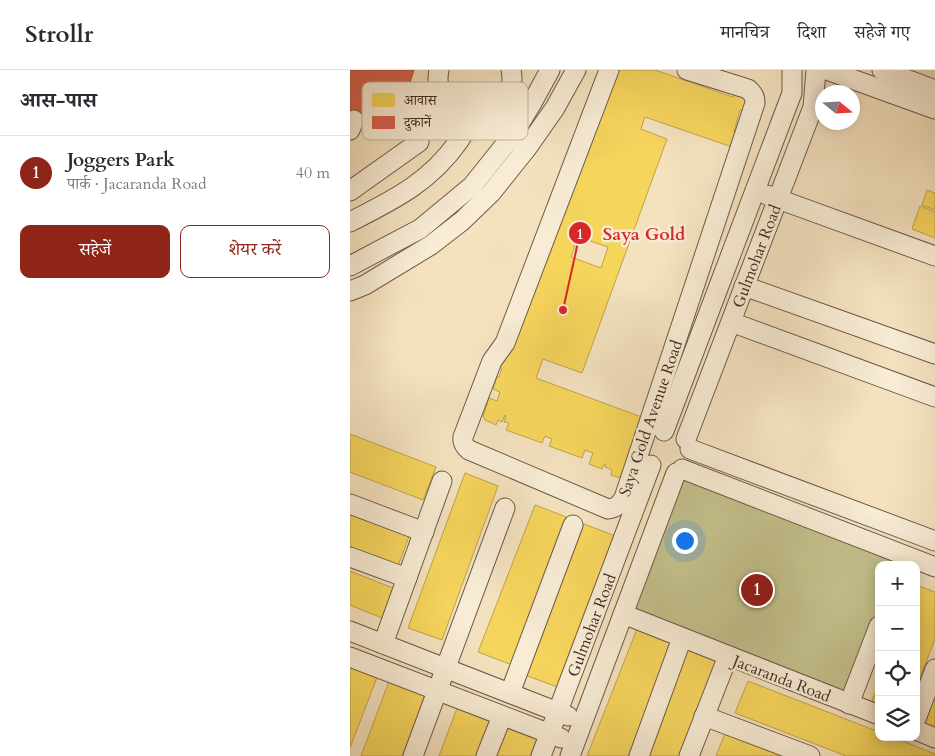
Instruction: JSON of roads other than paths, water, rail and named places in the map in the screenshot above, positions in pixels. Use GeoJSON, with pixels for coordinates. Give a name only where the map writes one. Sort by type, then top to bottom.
{"type":"FeatureCollection","features":[{"type":"Feature","properties":{"kind":"street"},"geometry":{"type":"LineString","coordinates":[[528,109],[550,70]]}},
{"type":"Feature","properties":{"kind":"street"},"geometry":{"type":"LineString","coordinates":[[350,291],[364,285],[432,244],[462,221],[491,193],[528,148],[576,70]]}},
{"type":"Feature","properties":{"kind":"street","name":"Saya Gold Avenue Road"},"geometry":{"type":"LineString","coordinates":[[609,70],[505,342],[492,362],[462,442],[469,450],[608,509],[615,508],[621,504],[624,498],[755,103],[753,94],[748,89],[693,71]]}},
{"type":"Feature","properties":{"kind":"street","name":"Gulmohar Road"},"geometry":{"type":"LineString","coordinates":[[664,431],[792,93],[792,70]]}},
{"type":"Feature","properties":{"kind":"street","name":"Gulmohar Road"},"geometry":{"type":"LineString","coordinates":[[688,444],[744,286],[813,107],[816,70]]}},
{"type":"Feature","properties":{"kind":"street"},"geometry":{"type":"LineString","coordinates":[[826,70],[935,109]]}},
{"type":"Feature","properties":{"kind":"street"},"geometry":{"type":"LineString","coordinates":[[882,70],[935,90]]}},
{"type":"Feature","properties":{"kind":"street"},"geometry":{"type":"LineString","coordinates":[[350,222],[417,185],[436,168],[459,140]]}},
{"type":"Feature","properties":{"kind":"street"},"geometry":{"type":"LineString","coordinates":[[350,266],[420,229],[472,186],[509,140]]}},
{"type":"Feature","properties":{"kind":"street"},"geometry":{"type":"LineString","coordinates":[[517,140],[528,148]]}},
{"type":"Feature","properties":{"kind":"street"},"geometry":{"type":"LineString","coordinates":[[350,191],[419,142]]}},
{"type":"Feature","properties":{"kind":"street"},"geometry":{"type":"LineString","coordinates":[[755,190],[935,256]]}},
{"type":"Feature","properties":{"kind":"street"},"geometry":{"type":"LineString","coordinates":[[744,286],[935,354]]}},
{"type":"Feature","properties":{"kind":"street"},"geometry":{"type":"LineString","coordinates":[[731,322],[935,397]]}},
{"type":"Feature","properties":{"kind":"street"},"geometry":{"type":"LineString","coordinates":[[664,431],[672,431],[682,435],[688,444],[688,461],[679,471],[670,474],[656,470],[651,465],[647,454],[652,438],[664,431]]}},
{"type":"Feature","properties":{"kind":"street"},"geometry":{"type":"LineString","coordinates":[[688,444],[935,541]]}},
{"type":"Feature","properties":{"kind":"street","name":"Gulmohar Road"},"geometry":{"type":"LineString","coordinates":[[541,756],[651,465]]}},
{"type":"Feature","properties":{"kind":"street"},"geometry":{"type":"LineString","coordinates":[[679,471],[904,560],[935,567]]}},
{"type":"Feature","properties":{"kind":"street","name":"Gulmohar Road"},"geometry":{"type":"LineString","coordinates":[[572,750],[679,471]]}},
{"type":"Feature","properties":{"kind":"street"},"geometry":{"type":"LineString","coordinates":[[383,644],[442,481]]}},
{"type":"Feature","properties":{"kind":"street"},"geometry":{"type":"LineString","coordinates":[[350,504],[424,532]]}},
{"type":"Feature","properties":{"kind":"street"},"geometry":{"type":"LineString","coordinates":[[413,756],[505,508]]}},
{"type":"Feature","properties":{"kind":"street"},"geometry":{"type":"LineString","coordinates":[[510,693],[573,525]]}},
{"type":"Feature","properties":{"kind":"street"},"geometry":{"type":"LineString","coordinates":[[350,557],[407,578]]}},
{"type":"Feature","properties":{"kind":"street"},"geometry":{"type":"LineString","coordinates":[[623,614],[728,656]]}},
{"type":"Feature","properties":{"kind":"street"},"geometry":{"type":"LineString","coordinates":[[350,631],[583,721]]}},
{"type":"Feature","properties":{"kind":"street"},"geometry":{"type":"LineString","coordinates":[[849,704],[875,636]]}},
{"type":"Feature","properties":{"kind":"street"},"geometry":{"type":"LineString","coordinates":[[639,756],[682,638]]}},
{"type":"Feature","properties":{"kind":"street","name":"Jacaranda Road"},"geometry":{"type":"LineString","coordinates":[[689,756],[728,656],[875,714]]}},
{"type":"Feature","properties":{"kind":"street"},"geometry":{"type":"LineString","coordinates":[[350,657],[549,734],[572,750]]}},
{"type":"Feature","properties":{"kind":"street"},"geometry":{"type":"LineString","coordinates":[[920,708],[935,669]]}},
{"type":"Feature","properties":{"kind":"street"},"geometry":{"type":"LineString","coordinates":[[486,756],[502,716]]}},
{"type":"Feature","properties":{"kind":"street"},"geometry":{"type":"LineString","coordinates":[[704,716],[810,756]]}},
{"type":"Feature","properties":{"kind":"street"},"geometry":{"type":"LineString","coordinates":[[920,732],[935,738]]}},
{"type":"Feature","properties":{"kind":"place","name":"Saya Gold"},"geometry":{"type":"Point","coordinates":[563,310]}},
{"type":"Feature","properties":{"kind":"place","name":"Joggers Park"},"geometry":{"type":"Point","coordinates":[757,590]}}]}
